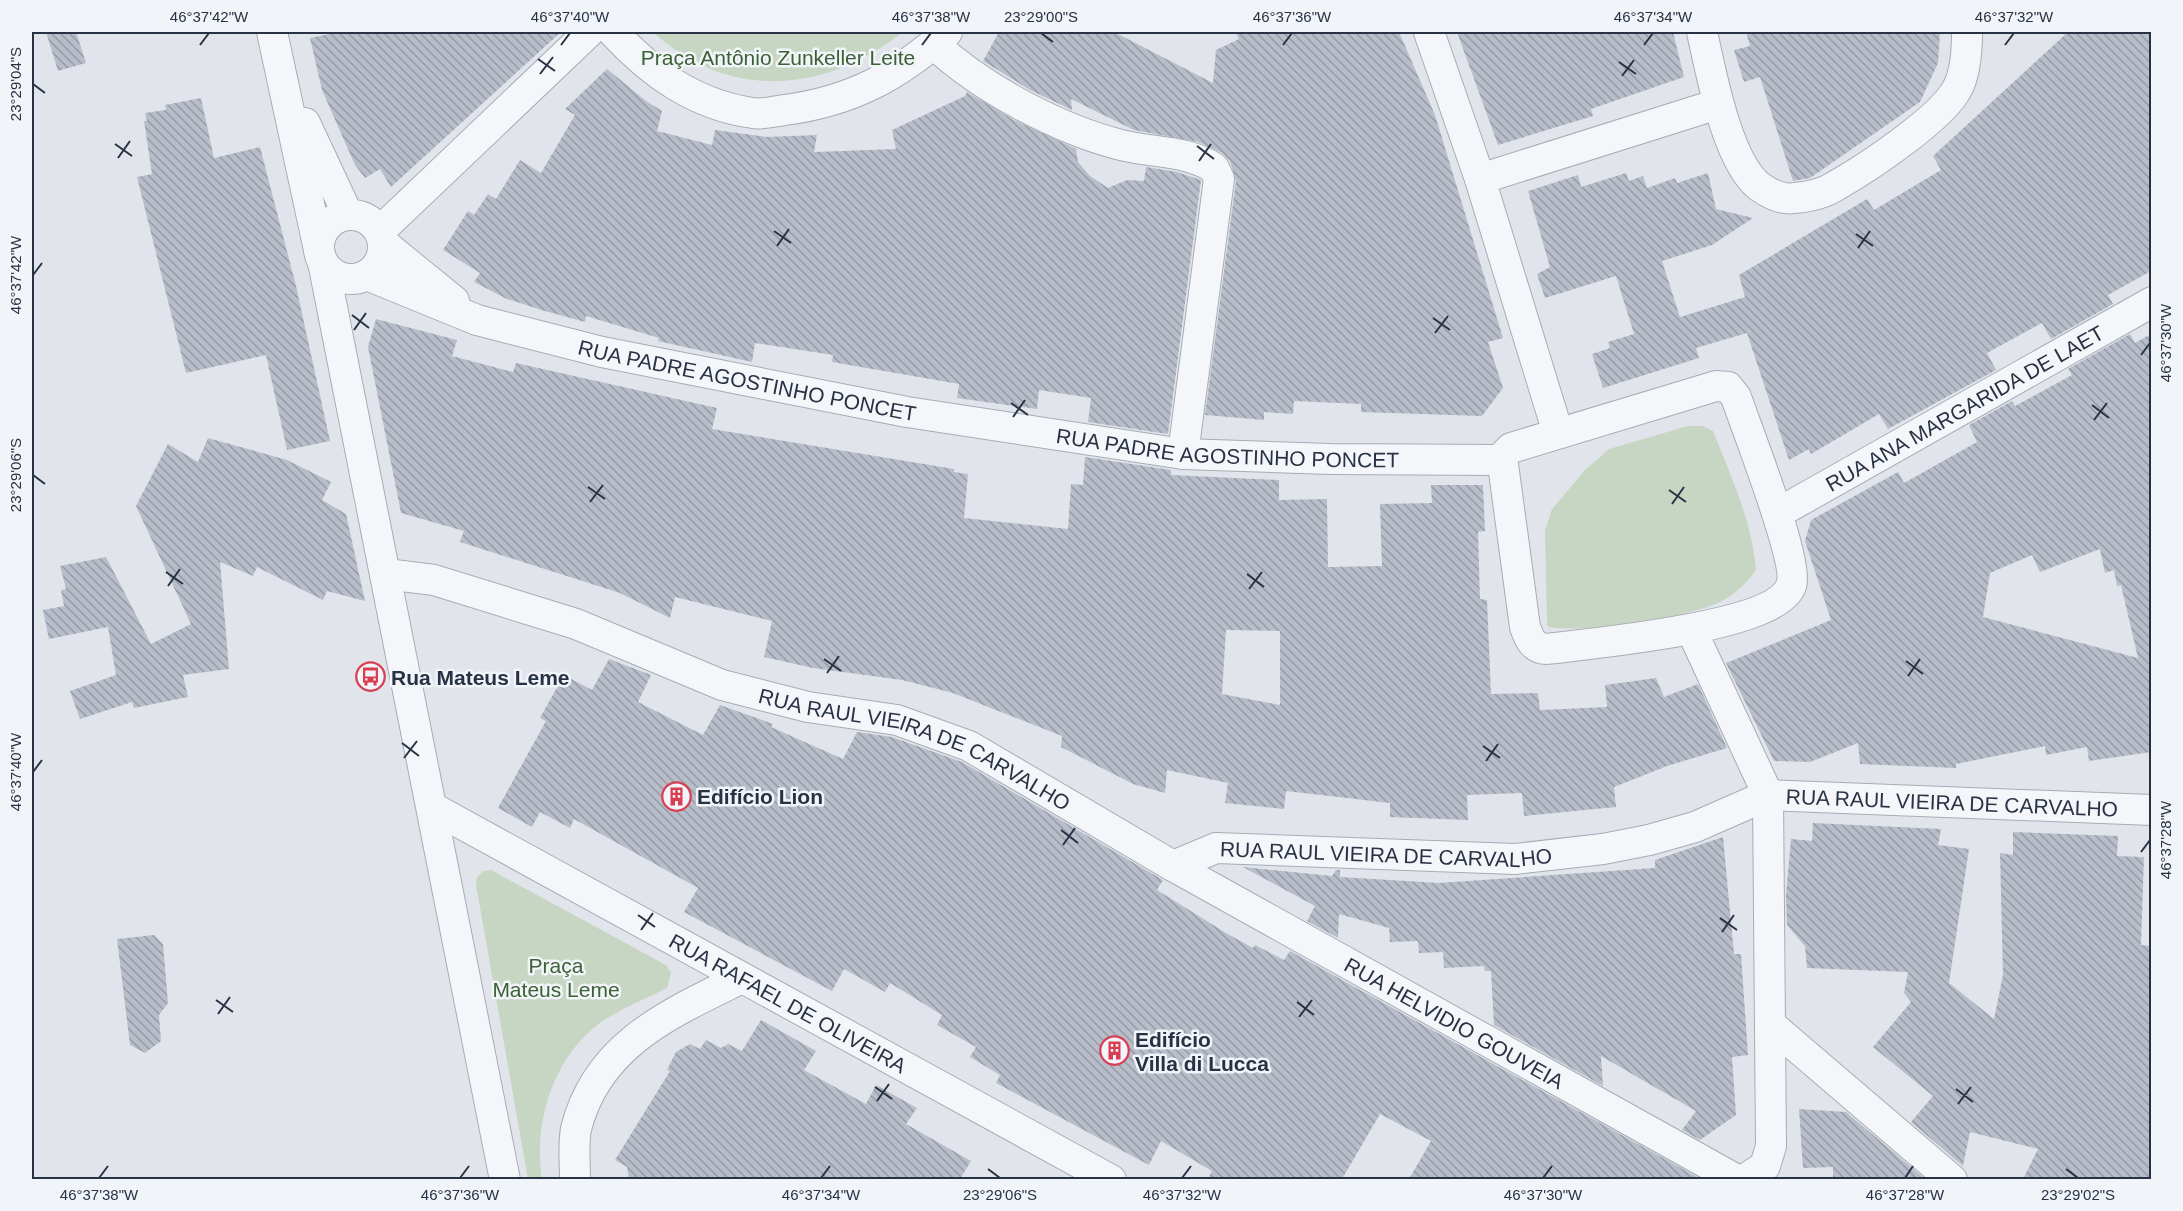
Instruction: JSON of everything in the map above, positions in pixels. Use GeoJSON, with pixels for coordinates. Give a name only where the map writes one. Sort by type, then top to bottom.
{"type":"FeatureCollection","features":[{"type":"Feature","properties":{"kind":"street"},"geometry":{"type":"LineString","coordinates":[[272,32],[285,83],[344,362],[506,1179]]}},
{"type":"Feature","properties":{"kind":"street"},"geometry":{"type":"LineString","coordinates":[[382,238],[589,32]]}},
{"type":"Feature","properties":{"kind":"street"},"geometry":{"type":"LineString","coordinates":[[613,32],[655,73],[680,89],[754,114],[818,106],[868,88],[915,60],[940,38],[959,67],[988,87],[1059,122],[1120,145],[1196,159],[1214,168],[1219,179],[1183,454]]}},
{"type":"Feature","properties":{"kind":"street"},"geometry":{"type":"LineString","coordinates":[[1429,32],[1480,179],[1558,433]]}},
{"type":"Feature","properties":{"kind":"street"},"geometry":{"type":"LineString","coordinates":[[1702,32],[1718,104],[1743,168],[1750,178],[1775,196],[1792,199],[1819,194],[1837,186],[1925,124],[1949,103],[1963,75],[1967,32]]}},
{"type":"Feature","properties":{"kind":"street"},"geometry":{"type":"LineString","coordinates":[[285,83],[348,214]]}},
{"type":"Feature","properties":{"kind":"street"},"geometry":{"type":"LineString","coordinates":[[1480,179],[1718,104]]}},
{"type":"Feature","properties":{"kind":"street"},"geometry":{"type":"LineString","coordinates":[[348,214],[361,216],[372,222],[382,238],[380,261],[361,277],[342,278],[331,272],[321,256],[321,237],[326,226],[336,218],[348,214]]}},
{"type":"Feature","properties":{"kind":"street","name":"RUA PADRE AGOSTINHO PONCET"},"geometry":{"type":"LineString","coordinates":[[382,238],[477,320]]}},
{"type":"Feature","properties":{"kind":"street"},"geometry":{"type":"LineString","coordinates":[[344,362],[361,277]]}},
{"type":"Feature","properties":{"kind":"street","name":"RUA PADRE AGOSTINHO PONCET"},"geometry":{"type":"LineString","coordinates":[[361,277],[477,320],[602,352],[726,379],[906,412],[1183,454],[1330,459],[1501,460]]}},
{"type":"Feature","properties":{"kind":"street","name":"RUA ANA MARGARIDA DE LAET"},"geometry":{"type":"LineString","coordinates":[[1778,513],[2151,302]]}},
{"type":"Feature","properties":{"kind":"street"},"geometry":{"type":"LineString","coordinates":[[1716,386],[1725,386],[1736,397],[1778,513],[1792,578],[1786,593],[1773,604],[1758,612],[1691,629],[1547,650],[1534,645],[1525,627],[1501,460],[1511,448],[1558,433],[1716,386]]}},
{"type":"Feature","properties":{"kind":"street","name":"RUA RAUL VIEIRA DE CARVALHO"},"geometry":{"type":"LineString","coordinates":[[386,574],[434,580],[576,624],[722,685],[808,707],[897,720],[969,746],[1173,866],[1216,848],[1515,859],[1603,849],[1695,827],[1768,795],[2151,810]]}},
{"type":"Feature","properties":{"kind":"street"},"geometry":{"type":"LineString","coordinates":[[1691,629],[1768,795],[1772,1025],[1771,1146],[1765,1166],[1744,1179]]}},
{"type":"Feature","properties":{"kind":"street","name":"RUA RAFAEL DE OLIVEIRA"},"geometry":{"type":"LineString","coordinates":[[433,808],[1111,1179]]}},
{"type":"Feature","properties":{"kind":"street","name":"RUA HELVIDIO GOUVEIA"},"geometry":{"type":"LineString","coordinates":[[1173,866],[1737,1179]]}},
{"type":"Feature","properties":{"kind":"street"},"geometry":{"type":"LineString","coordinates":[[575,1179],[576,1130],[592,1087],[629,1041],[672,1013],[742,978]]}},
{"type":"Feature","properties":{"kind":"street"},"geometry":{"type":"LineString","coordinates":[[1772,1025],[1952,1179]]}},
{"type":"Feature","properties":{"kind":"green space","name":"Praça Antônio Zunkeller Leite"},"geometry":{"type":"Polygon","coordinates":[[[653,32],[903,32],[873,53],[841,68],[809,77],[777,81],[745,79],[713,70],[682,54],[653,32]]]}},
{"type":"Feature","properties":{"kind":"green space"},"geometry":{"type":"Polygon","coordinates":[[[1688,426],[1703,426],[1713,431],[1745,516],[1756,570],[1741,587],[1727,598],[1687,613],[1611,626],[1565,629],[1549,627],[1547,625],[1545,531],[1552,509],[1585,470],[1609,449],[1688,426]]]}},
{"type":"Feature","properties":{"kind":"green space","name":"Praça Mateus Leme"},"geometry":{"type":"Polygon","coordinates":[[[491,870],[666,965],[671,973],[667,988],[617,1012],[598,1024],[564,1062],[548,1099],[543,1119],[540,1139],[542,1179],[528,1179],[476,885],[477,877],[483,871],[491,870]]]}},
{"type":"Feature","properties":{"kind":"building"},"geometry":{"type":"Polygon","coordinates":[[[46,32],[76,32],[86,63],[58,71],[46,32]]]}},
{"type":"Feature","properties":{"kind":"building"},"geometry":{"type":"Polygon","coordinates":[[[339,32],[561,32],[391,187],[380,169],[365,178],[355,165],[322,90],[310,38],[339,32]]]}},
{"type":"Feature","properties":{"kind":"building"},"geometry":{"type":"Polygon","coordinates":[[[999,32],[1114,32],[1213,83],[1216,50],[1239,39],[1236,32],[1399,32],[1435,115],[1503,338],[1488,342],[1503,388],[1482,416],[1361,412],[1361,404],[1294,401],[1293,414],[1264,412],[1264,420],[1205,415],[1236,181],[1230,161],[1222,153],[1198,142],[1134,130],[1071,99],[1072,110],[1030,90],[983,61],[999,32]]]}},
{"type":"Feature","properties":{"kind":"building"},"geometry":{"type":"Polygon","coordinates":[[[1457,32],[1673,32],[1684,77],[1591,109],[1593,116],[1498,145],[1457,32]]]}},
{"type":"Feature","properties":{"kind":"building"},"geometry":{"type":"Polygon","coordinates":[[[1746,32],[1940,32],[1938,63],[1920,102],[1810,178],[1793,181],[1760,77],[1744,82],[1734,50],[1750,46],[1746,32]]]}},
{"type":"Feature","properties":{"kind":"building"},"geometry":{"type":"Polygon","coordinates":[[[2068,32],[2151,32],[2151,271],[2108,295],[2113,304],[2051,339],[2042,323],[1987,353],[1996,370],[1888,429],[1879,414],[1811,454],[1809,449],[1789,460],[1747,333],[1696,348],[1699,358],[1603,388],[1592,354],[1610,348],[1608,342],[1634,334],[1616,276],[1545,298],[1537,274],[1550,267],[1528,191],[1578,175],[1581,187],[1626,173],[1629,181],[1643,176],[1647,188],[1675,178],[1677,183],[1708,173],[1716,209],[1753,218],[1712,245],[1662,261],[1680,317],[1745,297],[1739,275],[1867,199],[1874,210],[1941,170],[1933,156],[2068,32]]]}},
{"type":"Feature","properties":{"kind":"building"},"geometry":{"type":"Polygon","coordinates":[[[607,69],[662,111],[657,131],[712,145],[715,130],[767,137],[817,135],[814,152],[896,149],[892,130],[965,96],[967,92],[1014,120],[1076,149],[1078,162],[1090,176],[1108,188],[1127,180],[1144,181],[1146,167],[1177,172],[1201,180],[1168,434],[1088,422],[1091,398],[1039,390],[1037,409],[957,398],[959,384],[832,362],[833,355],[755,343],[752,362],[658,341],[659,338],[586,316],[585,322],[545,311],[507,299],[474,282],[480,273],[443,250],[468,211],[474,215],[488,194],[496,199],[520,160],[541,173],[575,115],[565,109],[607,69]]]}},
{"type":"Feature","properties":{"kind":"building"},"geometry":{"type":"Polygon","coordinates":[[[201,98],[214,158],[260,147],[296,286],[330,441],[287,450],[266,355],[186,373],[137,177],[152,174],[144,121],[147,121],[145,113],[166,110],[165,105],[201,98]]]}},
{"type":"Feature","properties":{"kind":"building"},"geometry":{"type":"Polygon","coordinates":[[[376,319],[457,340],[452,356],[513,372],[516,363],[717,408],[712,429],[954,469],[954,472],[968,474],[964,518],[1068,529],[1071,484],[1083,485],[1085,457],[1171,470],[1171,475],[1279,480],[1279,500],[1327,499],[1328,567],[1382,566],[1380,504],[1432,503],[1431,485],[1483,485],[1485,531],[1478,532],[1480,599],[1487,600],[1491,694],[1538,693],[1540,710],[1607,707],[1605,685],[1656,678],[1664,697],[1698,684],[1727,748],[1667,766],[1614,787],[1616,807],[1524,816],[1522,793],[1467,795],[1468,820],[1390,817],[1390,803],[1286,791],[1284,809],[1225,803],[1228,783],[1167,770],[1165,793],[1133,784],[1061,747],[1062,736],[953,693],[902,680],[813,668],[764,657],[772,621],[675,597],[670,618],[620,593],[460,542],[464,531],[401,513],[368,347],[376,319]],[[1226,630],[1222,694],[1280,705],[1280,631],[1226,630]]]}},
{"type":"Feature","properties":{"kind":"building"},"geometry":{"type":"Polygon","coordinates":[[[2130,334],[2135,343],[2151,334],[2151,752],[2089,761],[2087,747],[2046,755],[2045,746],[1956,764],[1956,768],[1860,764],[1858,743],[1810,762],[1774,761],[1726,663],[1831,620],[1805,541],[1811,520],[1898,472],[1904,483],[1977,442],[1969,425],[2012,401],[2015,406],[2072,375],[2068,369],[2130,334]],[[2100,549],[2040,572],[2032,555],[1990,573],[1983,617],[2138,658],[2121,585],[2117,586],[2114,570],[2105,573],[2100,549]]]}},
{"type":"Feature","properties":{"kind":"building"},"geometry":{"type":"Polygon","coordinates":[[[208,438],[287,460],[331,482],[322,500],[346,514],[365,601],[327,591],[323,600],[257,567],[253,576],[220,562],[229,669],[183,675],[188,697],[134,708],[132,702],[80,719],[70,691],[116,675],[108,627],[49,639],[43,610],[64,606],[61,590],[66,589],[60,566],[106,557],[151,644],[191,624],[136,506],[168,444],[198,462],[208,438]]]}},
{"type":"Feature","properties":{"kind":"building"},"geometry":{"type":"Polygon","coordinates":[[[609,659],[651,675],[638,702],[703,735],[720,705],[773,724],[771,727],[843,759],[857,732],[892,737],[962,762],[1163,880],[1157,890],[1226,933],[1253,948],[1255,945],[1284,960],[1290,951],[1701,1179],[1409,1179],[1431,1141],[1380,1114],[1342,1179],[1208,1179],[1212,1171],[1161,1141],[1149,1165],[996,1083],[1000,1075],[970,1057],[976,1047],[937,1025],[942,1015],[890,983],[885,992],[844,969],[832,991],[684,912],[698,888],[574,819],[570,828],[540,812],[532,827],[498,808],[546,721],[540,718],[564,675],[592,690],[609,659]]]}},
{"type":"Feature","properties":{"kind":"building"},"geometry":{"type":"Polygon","coordinates":[[[1813,823],[1941,829],[1938,845],[1969,849],[1949,983],[1994,1019],[2003,975],[2000,853],[2013,855],[2013,832],[2118,836],[2117,856],[2144,857],[2141,945],[2151,946],[2151,1179],[2023,1179],[2038,1149],[1970,1132],[1963,1166],[1911,1122],[1933,1096],[1873,1047],[1911,1002],[1904,993],[1908,972],[1807,968],[1805,946],[1787,925],[1786,895],[1791,839],[1812,841],[1813,823]]]}},
{"type":"Feature","properties":{"kind":"building"},"geometry":{"type":"Polygon","coordinates":[[[1723,837],[1734,954],[1741,954],[1748,1055],[1732,1057],[1736,1115],[1700,1140],[1682,1130],[1696,1111],[1601,1056],[1603,1086],[1494,1025],[1491,971],[1485,971],[1484,966],[1444,968],[1443,952],[1419,953],[1418,941],[1390,942],[1389,928],[1339,914],[1338,938],[1307,921],[1315,906],[1243,867],[1332,876],[1336,870],[1340,870],[1340,877],[1439,883],[1655,868],[1655,860],[1723,837]]]}},
{"type":"Feature","properties":{"kind":"building"},"geometry":{"type":"Polygon","coordinates":[[[154,935],[163,944],[168,1003],[159,1015],[161,1041],[145,1053],[130,1045],[117,939],[154,935]]]}},
{"type":"Feature","properties":{"kind":"building"},"geometry":{"type":"Polygon","coordinates":[[[761,1020],[816,1051],[804,1070],[866,1104],[876,1085],[917,1108],[906,1124],[971,1161],[960,1179],[629,1179],[627,1167],[615,1160],[670,1071],[667,1070],[676,1052],[690,1044],[700,1049],[706,1040],[721,1048],[728,1044],[742,1051],[761,1020]]]}},
{"type":"Feature","properties":{"kind":"building"},"geometry":{"type":"Polygon","coordinates":[[[1799,1109],[1846,1112],[1925,1179],[1833,1179],[1833,1167],[1803,1168],[1799,1109]]]}},
{"type":"Feature","properties":{"kind":"place","name":"Rua Mateus Leme"},"geometry":{"type":"Point","coordinates":[370,677]}},
{"type":"Feature","properties":{"kind":"place","name":"Edifício Lion"},"geometry":{"type":"Point","coordinates":[676,796]}},
{"type":"Feature","properties":{"kind":"place","name":"Edifício Villa di Lucca"},"geometry":{"type":"Point","coordinates":[1114,1051]}}]}
